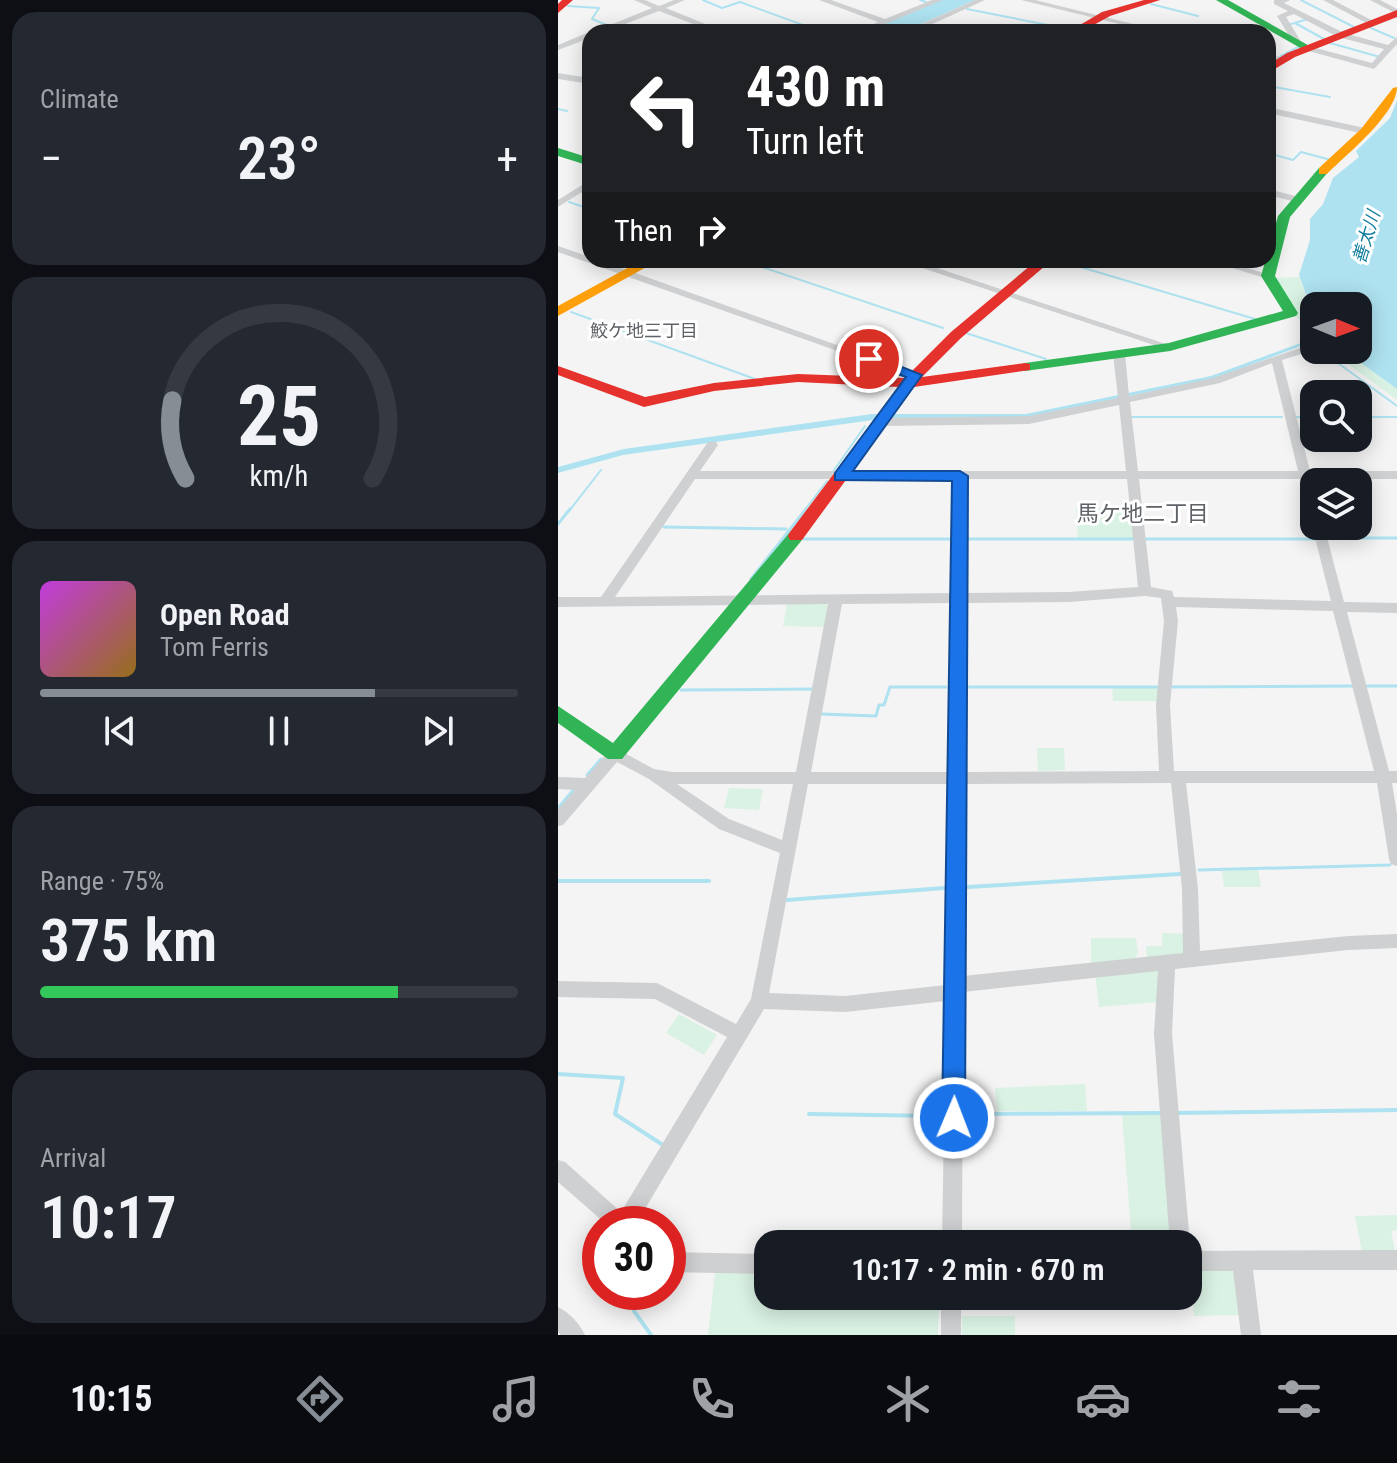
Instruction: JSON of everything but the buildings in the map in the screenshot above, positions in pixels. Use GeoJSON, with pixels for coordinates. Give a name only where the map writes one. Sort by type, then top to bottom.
{"type":"FeatureCollection","features":[{"type":"Feature","properties":{"kind":"street"},"geometry":{"type":"LineString","coordinates":[[558,10],[568,0]]}},
{"type":"Feature","properties":{"kind":"street"},"geometry":{"type":"LineString","coordinates":[[638,0],[700,24]]}},
{"type":"Feature","properties":{"kind":"street"},"geometry":{"type":"LineString","coordinates":[[618,24],[681,0]]}},
{"type":"Feature","properties":{"kind":"street"},"geometry":{"type":"LineString","coordinates":[[823,0],[884,21]]}},
{"type":"Feature","properties":{"kind":"street"},"geometry":{"type":"LineString","coordinates":[[877,24],[939,0]]}},
{"type":"Feature","properties":{"kind":"street"},"geometry":{"type":"LineString","coordinates":[[928,24],[981,0]]}},
{"type":"Feature","properties":{"kind":"street"},"geometry":{"type":"LineString","coordinates":[[1025,0],[1128,24]]}},
{"type":"Feature","properties":{"kind":"street"},"geometry":{"type":"LineString","coordinates":[[1086,24],[1098,17],[1155,0]]}},
{"type":"Feature","properties":{"kind":"street"},"geometry":{"type":"LineString","coordinates":[[1221,0],[1264,24]]}},
{"type":"Feature","properties":{"kind":"street"},"geometry":{"type":"LineString","coordinates":[[1286,0],[1277,2],[1341,35],[1390,48]]}},
{"type":"Feature","properties":{"kind":"street"},"geometry":{"type":"LineString","coordinates":[[1327,0],[1373,23]]}},
{"type":"Feature","properties":{"kind":"street"},"geometry":{"type":"LineString","coordinates":[[1374,0],[1393,10]]}},
{"type":"Feature","properties":{"kind":"street"},"geometry":{"type":"LineString","coordinates":[[1276,60],[1303,46],[1373,23],[1393,10],[1396,0]]}},
{"type":"Feature","properties":{"kind":"street"},"geometry":{"type":"LineString","coordinates":[[1295,11],[1281,16],[1303,46]]}},
{"type":"Feature","properties":{"kind":"street"},"geometry":{"type":"LineString","coordinates":[[1276,31],[1303,46],[1374,66],[1397,39]]}},
{"type":"Feature","properties":{"kind":"street"},"geometry":{"type":"LineString","coordinates":[[558,48],[582,38]]}},
{"type":"Feature","properties":{"kind":"street"},"geometry":{"type":"LineString","coordinates":[[558,76],[582,80]]}},
{"type":"Feature","properties":{"kind":"street"},"geometry":{"type":"LineString","coordinates":[[1276,246],[1284,216],[1296,199],[1365,131],[1397,90]]}},
{"type":"Feature","properties":{"kind":"street"},"geometry":{"type":"LineString","coordinates":[[1276,112],[1365,131]]}},
{"type":"Feature","properties":{"kind":"street"},"geometry":{"type":"LineString","coordinates":[[558,152],[582,160]]}},
{"type":"Feature","properties":{"kind":"street"},"geometry":{"type":"LineString","coordinates":[[558,204],[582,188]]}},
{"type":"Feature","properties":{"kind":"street"},"geometry":{"type":"LineString","coordinates":[[1276,194],[1296,199]]}},
{"type":"Feature","properties":{"kind":"street"},"geometry":{"type":"LineString","coordinates":[[558,249],[582,257]]}},
{"type":"Feature","properties":{"kind":"street"},"geometry":{"type":"LineString","coordinates":[[613,268],[912,379]]}},
{"type":"Feature","properties":{"kind":"street"},"geometry":{"type":"LineString","coordinates":[[558,312],[637,268]]}},
{"type":"Feature","properties":{"kind":"street"},"geometry":{"type":"LineString","coordinates":[[938,268],[1170,347]]}},
{"type":"Feature","properties":{"kind":"street"},"geometry":{"type":"LineString","coordinates":[[558,820],[746,600],[912,379],[1035,268]]}},
{"type":"Feature","properties":{"kind":"street"},"geometry":{"type":"LineString","coordinates":[[558,370],[644,402],[714,387],[798,378],[912,379],[1170,347],[1291,313],[1268,276],[1240,268]]}},
{"type":"Feature","properties":{"kind":"street"},"geometry":{"type":"LineString","coordinates":[[1268,276],[1270,268]]}},
{"type":"Feature","properties":{"kind":"street"},"geometry":{"type":"LineString","coordinates":[[883,417],[1029,420],[1123,397],[1216,381],[1300,350]]}},
{"type":"Feature","properties":{"kind":"street"},"geometry":{"type":"LineString","coordinates":[[1119,354],[1145,591]]}},
{"type":"Feature","properties":{"kind":"street"},"geometry":{"type":"LineString","coordinates":[[1276,358],[1303,468]]}},
{"type":"Feature","properties":{"kind":"street"},"geometry":{"type":"LineString","coordinates":[[604,602],[712,445]]}},
{"type":"Feature","properties":{"kind":"street"},"geometry":{"type":"LineString","coordinates":[[691,475],[1300,475]]}},
{"type":"Feature","properties":{"kind":"street"},"geometry":{"type":"LineString","coordinates":[[1372,475],[1397,475]]}},
{"type":"Feature","properties":{"kind":"street"},"geometry":{"type":"LineString","coordinates":[[952,1230],[960,476]]}},
{"type":"Feature","properties":{"kind":"street"},"geometry":{"type":"LineString","coordinates":[[1322,540],[1390,777],[1397,859]]}},
{"type":"Feature","properties":{"kind":"street"},"geometry":{"type":"LineString","coordinates":[[558,602],[1069,597],[1145,591],[1167,594],[1171,621],[1163,705],[1190,889],[1192,959]]}},
{"type":"Feature","properties":{"kind":"street"},"geometry":{"type":"LineString","coordinates":[[633,1206],[759,1001],[836,600]]}},
{"type":"Feature","properties":{"kind":"street"},"geometry":{"type":"LineString","coordinates":[[1169,602],[1397,608]]}},
{"type":"Feature","properties":{"kind":"street"},"geometry":{"type":"LineString","coordinates":[[558,713],[724,824],[787,849]]}},
{"type":"Feature","properties":{"kind":"street"},"geometry":{"type":"LineString","coordinates":[[651,774],[672,778],[1390,777]]}},
{"type":"Feature","properties":{"kind":"street"},"geometry":{"type":"LineString","coordinates":[[558,783],[589,784]]}},
{"type":"Feature","properties":{"kind":"street"},"geometry":{"type":"LineString","coordinates":[[759,1001],[845,1004],[1192,959],[1397,941]]}},
{"type":"Feature","properties":{"kind":"street"},"geometry":{"type":"LineString","coordinates":[[1167,962],[1163,1034],[1179,1230]]}},
{"type":"Feature","properties":{"kind":"street"},"geometry":{"type":"LineString","coordinates":[[558,989],[657,991],[738,1034]]}},
{"type":"Feature","properties":{"kind":"street"},"geometry":{"type":"LineString","coordinates":[[558,1169],[601,1206]]}},
{"type":"Feature","properties":{"kind":"street"},"geometry":{"type":"LineString","coordinates":[[1202,1261],[1397,1260]]}},
{"type":"Feature","properties":{"kind":"street"},"geometry":{"type":"LineString","coordinates":[[686,1262],[754,1264]]}},
{"type":"Feature","properties":{"kind":"street"},"geometry":{"type":"LineString","coordinates":[[1242,1262],[1251,1335]]}},
{"type":"Feature","properties":{"kind":"street"},"geometry":{"type":"LineString","coordinates":[[951,1310],[951,1335]]}},
{"type":"Feature","properties":{"kind":"street"},"geometry":{"type":"LineString","coordinates":[[558,1317],[575,1335]]}},
{"type":"Feature","properties":{"kind":"green space"},"geometry":{"type":"Polygon","coordinates":[[[1299,277],[1305,292],[1300,292],[1300,321],[1292,312],[1271,278],[1299,277]]]}},
{"type":"Feature","properties":{"kind":"green space"},"geometry":{"type":"Polygon","coordinates":[[[1348,364],[1362,364],[1397,389],[1397,400],[1372,380],[1348,364]]]}},
{"type":"Feature","properties":{"kind":"green space"},"geometry":{"type":"Polygon","coordinates":[[[1076,508],[1131,508],[1135,538],[1078,538],[1076,508]]]}},
{"type":"Feature","properties":{"kind":"green space"},"geometry":{"type":"Polygon","coordinates":[[[787,604],[826,604],[829,608],[827,627],[783,626],[787,604]]]}},
{"type":"Feature","properties":{"kind":"green space"},"geometry":{"type":"Polygon","coordinates":[[[1112,686],[1160,686],[1159,701],[1113,701],[1112,686]]]}},
{"type":"Feature","properties":{"kind":"green space"},"geometry":{"type":"Polygon","coordinates":[[[1037,748],[1064,748],[1065,770],[1038,771],[1037,748]]]}},
{"type":"Feature","properties":{"kind":"green space"},"geometry":{"type":"Polygon","coordinates":[[[729,788],[763,789],[759,810],[724,808],[729,788]]]}},
{"type":"Feature","properties":{"kind":"green space"},"geometry":{"type":"Polygon","coordinates":[[[1258,869],[1261,887],[1224,887],[1222,871],[1258,869]]]}},
{"type":"Feature","properties":{"kind":"green space"},"geometry":{"type":"Polygon","coordinates":[[[1162,933],[1188,934],[1187,953],[1147,959],[1146,946],[1162,946],[1162,933]]]}},
{"type":"Feature","properties":{"kind":"green space"},"geometry":{"type":"Polygon","coordinates":[[[1091,938],[1136,938],[1138,953],[1133,961],[1091,965],[1091,938]]]}},
{"type":"Feature","properties":{"kind":"green space"},"geometry":{"type":"Polygon","coordinates":[[[1160,969],[1158,1002],[1099,1007],[1095,974],[1160,969]]]}},
{"type":"Feature","properties":{"kind":"green space"},"geometry":{"type":"Polygon","coordinates":[[[679,1014],[717,1035],[704,1055],[666,1033],[679,1014]]]}},
{"type":"Feature","properties":{"kind":"green space"},"geometry":{"type":"Polygon","coordinates":[[[1085,1084],[1087,1111],[997,1111],[995,1088],[1085,1084]]]}},
{"type":"Feature","properties":{"kind":"green space"},"geometry":{"type":"Polygon","coordinates":[[[1122,1114],[1162,1115],[1172,1230],[1131,1230],[1122,1114]]]}},
{"type":"Feature","properties":{"kind":"green space"},"geometry":{"type":"Polygon","coordinates":[[[1397,1215],[1397,1230],[1391,1231],[1395,1251],[1362,1252],[1355,1216],[1397,1215]]]}},
{"type":"Feature","properties":{"kind":"green space"},"geometry":{"type":"Polygon","coordinates":[[[1229,1269],[1235,1274],[1240,1315],[1194,1316],[1193,1310],[1202,1310],[1202,1270],[1229,1269]]]}},
{"type":"Feature","properties":{"kind":"green space"},"geometry":{"type":"Polygon","coordinates":[[[715,1273],[754,1273],[754,1310],[939,1310],[938,1335],[708,1335],[715,1273]]]}},
{"type":"Feature","properties":{"kind":"green space"},"geometry":{"type":"Polygon","coordinates":[[[962,1316],[1015,1316],[1015,1335],[962,1335],[962,1316]]]}},
{"type":"Feature","properties":{"kind":"water"},"geometry":{"type":"Polygon","coordinates":[[[942,0],[975,0],[921,24],[883,24],[942,0]]]}},
{"type":"Feature","properties":{"kind":"water","name":"善太川"},"geometry":{"type":"Polygon","coordinates":[[[1397,100],[1397,389],[1362,364],[1372,364],[1372,292],[1305,292],[1299,275],[1310,240],[1310,219],[1323,204],[1333,178],[1359,157],[1356,151],[1390,118],[1397,100]]]}},
{"type":"Feature","properties":{"kind":"water"},"geometry":{"type":"Polygon","coordinates":[[[1300,343],[1300,346],[1213,379],[1027,417],[873,420],[623,455],[558,473],[558,467],[624,449],[872,414],[1026,414],[1211,376],[1300,343]]]}},
{"type":"Feature","properties":{"kind":"waterway"},"geometry":{"type":"LineString","coordinates":[[703,0],[722,8],[740,2],[800,24]]}},
{"type":"Feature","properties":{"kind":"waterway"},"geometry":{"type":"LineString","coordinates":[[920,0],[926,2]]}},
{"type":"Feature","properties":{"kind":"waterway"},"geometry":{"type":"LineString","coordinates":[[1301,0],[1354,27]]}},
{"type":"Feature","properties":{"kind":"waterway"},"geometry":{"type":"LineString","coordinates":[[1151,4],[1198,16]]}},
{"type":"Feature","properties":{"kind":"waterway"},"geometry":{"type":"LineString","coordinates":[[568,6],[599,8],[592,19],[604,24]]}},
{"type":"Feature","properties":{"kind":"waterway"},"geometry":{"type":"LineString","coordinates":[[967,9],[1043,24]]}},
{"type":"Feature","properties":{"kind":"waterway"},"geometry":{"type":"LineString","coordinates":[[1288,25],[1308,19]]}},
{"type":"Feature","properties":{"kind":"waterway"},"geometry":{"type":"LineString","coordinates":[[1295,23],[1324,39]]}},
{"type":"Feature","properties":{"kind":"waterway"},"geometry":{"type":"LineString","coordinates":[[1371,28],[1394,38]]}},
{"type":"Feature","properties":{"kind":"waterway"},"geometry":{"type":"LineString","coordinates":[[1330,43],[1380,57]]}},
{"type":"Feature","properties":{"kind":"waterway"},"geometry":{"type":"LineString","coordinates":[[1279,57],[1300,46]]}},
{"type":"Feature","properties":{"kind":"waterway"},"geometry":{"type":"LineString","coordinates":[[1276,87],[1330,97]]}},
{"type":"Feature","properties":{"kind":"waterway"},"geometry":{"type":"LineString","coordinates":[[558,109],[567,111]]}},
{"type":"Feature","properties":{"kind":"waterway"},"geometry":{"type":"LineString","coordinates":[[1276,155],[1293,160],[1301,152],[1331,160]]}},
{"type":"Feature","properties":{"kind":"waterway"},"geometry":{"type":"LineString","coordinates":[[569,202],[582,206]]}},
{"type":"Feature","properties":{"kind":"waterway"},"geometry":{"type":"LineString","coordinates":[[765,268],[943,328]]}},
{"type":"Feature","properties":{"kind":"waterway"},"geometry":{"type":"LineString","coordinates":[[1084,268],[1255,319]]}},
{"type":"Feature","properties":{"kind":"waterway"},"geometry":{"type":"LineString","coordinates":[[571,312],[755,379]]}},
{"type":"Feature","properties":{"kind":"waterway"},"geometry":{"type":"LineString","coordinates":[[966,333],[1046,359]]}},
{"type":"Feature","properties":{"kind":"waterway"},"geometry":{"type":"LineString","coordinates":[[1339,364],[1397,406]]}},
{"type":"Feature","properties":{"kind":"waterway"},"geometry":{"type":"LineString","coordinates":[[1131,417],[1282,417]]}},
{"type":"Feature","properties":{"kind":"waterway"},"geometry":{"type":"LineString","coordinates":[[1372,417],[1397,417]]}},
{"type":"Feature","properties":{"kind":"waterway"},"geometry":{"type":"LineString","coordinates":[[832,473],[865,426]]}},
{"type":"Feature","properties":{"kind":"waterway"},"geometry":{"type":"LineString","coordinates":[[569,511],[601,470]]}},
{"type":"Feature","properties":{"kind":"waterway"},"geometry":{"type":"LineString","coordinates":[[804,511],[827,481]]}},
{"type":"Feature","properties":{"kind":"waterway"},"geometry":{"type":"LineString","coordinates":[[558,524],[570,509]]}},
{"type":"Feature","properties":{"kind":"waterway"},"geometry":{"type":"LineString","coordinates":[[751,579],[806,509]]}},
{"type":"Feature","properties":{"kind":"waterway"},"geometry":{"type":"LineString","coordinates":[[664,527],[786,529]]}},
{"type":"Feature","properties":{"kind":"waterway"},"geometry":{"type":"LineString","coordinates":[[1372,538],[1397,538]]}},
{"type":"Feature","properties":{"kind":"waterway"},"geometry":{"type":"LineString","coordinates":[[804,539],[950,539]]}},
{"type":"Feature","properties":{"kind":"waterway"},"geometry":{"type":"LineString","coordinates":[[966,539],[1133,539]]}},
{"type":"Feature","properties":{"kind":"waterway"},"geometry":{"type":"LineString","coordinates":[[1146,539],[1300,539]]}},
{"type":"Feature","properties":{"kind":"waterway"},"geometry":{"type":"LineString","coordinates":[[1168,687],[1352,686]]}},
{"type":"Feature","properties":{"kind":"waterway"},"geometry":{"type":"LineString","coordinates":[[1367,686],[1397,686]]}},
{"type":"Feature","properties":{"kind":"waterway"},"geometry":{"type":"LineString","coordinates":[[821,714],[876,716],[879,705],[884,705],[890,687],[946,687]]}},
{"type":"Feature","properties":{"kind":"waterway"},"geometry":{"type":"LineString","coordinates":[[968,687],[1158,687]]}},
{"type":"Feature","properties":{"kind":"waterway"},"geometry":{"type":"LineString","coordinates":[[681,690],[814,689]]}},
{"type":"Feature","properties":{"kind":"waterway"},"geometry":{"type":"LineString","coordinates":[[587,775],[601,759]]}},
{"type":"Feature","properties":{"kind":"waterway"},"geometry":{"type":"LineString","coordinates":[[558,808],[575,788]]}},
{"type":"Feature","properties":{"kind":"waterway"},"geometry":{"type":"LineString","coordinates":[[1199,870],[1390,865]]}},
{"type":"Feature","properties":{"kind":"waterway"},"geometry":{"type":"LineString","coordinates":[[968,887],[1180,874]]}},
{"type":"Feature","properties":{"kind":"waterway"},"geometry":{"type":"LineString","coordinates":[[558,881],[709,881]]}},
{"type":"Feature","properties":{"kind":"waterway"},"geometry":{"type":"LineString","coordinates":[[787,900],[944,888]]}},
{"type":"Feature","properties":{"kind":"waterway"},"geometry":{"type":"LineString","coordinates":[[558,1074],[623,1078],[615,1114],[663,1145]]}},
{"type":"Feature","properties":{"kind":"waterway"},"geometry":{"type":"LineString","coordinates":[[1177,1113],[1397,1110]]}},
{"type":"Feature","properties":{"kind":"waterway"},"geometry":{"type":"LineString","coordinates":[[964,1114],[1159,1113]]}},
{"type":"Feature","properties":{"kind":"waterway"},"geometry":{"type":"LineString","coordinates":[[809,1114],[938,1116]]}},
{"type":"Feature","properties":{"kind":"waterway"},"geometry":{"type":"LineString","coordinates":[[634,1310],[651,1335]]}},
{"type":"Feature","properties":{"kind":"traffic: fast"},"geometry":{"type":"LineString","coordinates":[[1221,0],[1264,24]]}},
{"type":"Feature","properties":{"kind":"traffic: fast"},"geometry":{"type":"LineString","coordinates":[[1276,30],[1308,48]]}},
{"type":"Feature","properties":{"kind":"traffic: fast"},"geometry":{"type":"LineString","coordinates":[[558,152],[582,160]]}},
{"type":"Feature","properties":{"kind":"traffic: fast"},"geometry":{"type":"LineString","coordinates":[[1276,246],[1284,216],[1323,171]]}},
{"type":"Feature","properties":{"kind":"traffic: fast"},"geometry":{"type":"LineString","coordinates":[[1025,367],[1170,347],[1291,313],[1268,276],[1270,268]]}},
{"type":"Feature","properties":{"kind":"traffic: fast"},"geometry":{"type":"LineString","coordinates":[[558,713],[615,754],[796,536]]}},
{"type":"Feature","properties":{"kind":"traffic: slow"},"geometry":{"type":"LineString","coordinates":[[1323,171],[1365,131],[1397,90]]}},
{"type":"Feature","properties":{"kind":"traffic: slow"},"geometry":{"type":"LineString","coordinates":[[558,312],[638,268]]}},
{"type":"Feature","properties":{"kind":"traffic: jam"},"geometry":{"type":"LineString","coordinates":[[558,10],[568,0]]}},
{"type":"Feature","properties":{"kind":"traffic: jam"},"geometry":{"type":"LineString","coordinates":[[1088,24],[1106,14],[1155,0]]}},
{"type":"Feature","properties":{"kind":"traffic: jam"},"geometry":{"type":"LineString","coordinates":[[1276,65],[1291,55],[1397,13]]}},
{"type":"Feature","properties":{"kind":"traffic: jam"},"geometry":{"type":"LineString","coordinates":[[796,536],[915,375],[956,335],[1036,268]]}},
{"type":"Feature","properties":{"kind":"traffic: jam"},"geometry":{"type":"LineString","coordinates":[[558,370],[644,402],[714,387],[798,378],[908,383],[1025,367]]}},
{"type":"Feature","properties":{"kind":"district","name":"鮫ケ地三丁目"},"geometry":{"type":"Point","coordinates":[644,330]}},
{"type":"Feature","properties":{"kind":"district","name":"馬ケ地二丁目"},"geometry":{"type":"Point","coordinates":[1143,513]}},
{"type":"Feature","properties":{"kind":"route"},"geometry":{"type":"LineString","coordinates":[[869,359],[915,375],[841,476],[960,476],[954,1118]]}}]}
